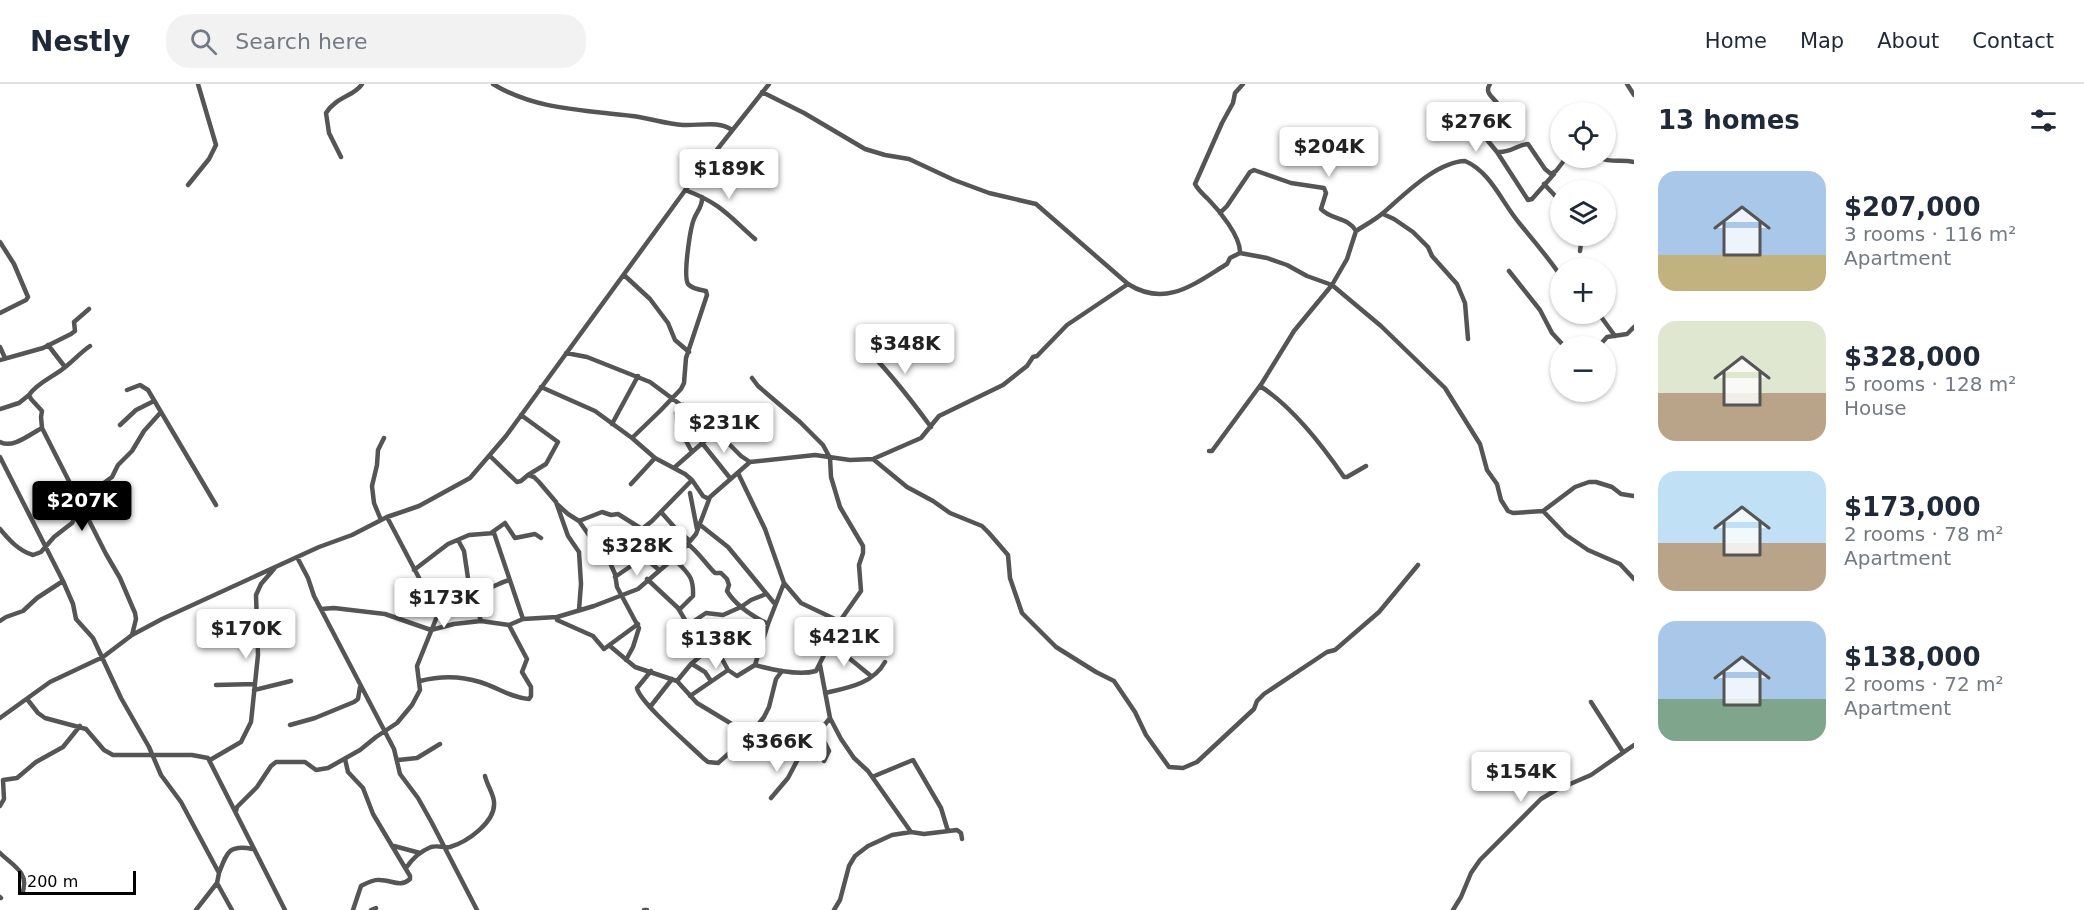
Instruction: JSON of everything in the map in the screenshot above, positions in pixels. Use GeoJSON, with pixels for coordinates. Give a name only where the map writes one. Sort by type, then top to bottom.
{"type":"FeatureCollection","features":[{"type":"Feature","properties":{"kind":"street"},"geometry":{"type":"LineString","coordinates":[[188,185],[209,159],[216,145],[198,84]]}},
{"type":"Feature","properties":{"kind":"street"},"geometry":{"type":"LineString","coordinates":[[341,157],[329,133],[326,113],[338,99],[357,90],[362,84]]}},
{"type":"Feature","properties":{"kind":"street"},"geometry":{"type":"LineString","coordinates":[[493,84],[504,90],[561,109],[636,116],[682,125],[722,125],[732,130]]}},
{"type":"Feature","properties":{"kind":"street"},"geometry":{"type":"LineString","coordinates":[[0,718],[50,681],[103,657],[132,635],[208,597],[384,519],[419,506],[466,480],[490,456],[685,190],[769,84]]}},
{"type":"Feature","properties":{"kind":"street"},"geometry":{"type":"LineString","coordinates":[[1240,253],[1240,247],[1220,213],[1196,188],[1195,184],[1236,93],[1243,84]]}},
{"type":"Feature","properties":{"kind":"street"},"geometry":{"type":"LineString","coordinates":[[1490,84],[1489,94],[1497,103],[1486,116],[1479,130],[1497,152],[1527,199],[1532,199],[1558,168]]}},
{"type":"Feature","properties":{"kind":"street"},"geometry":{"type":"LineString","coordinates":[[1627,84],[1634,95]]}},
{"type":"Feature","properties":{"kind":"street"},"geometry":{"type":"LineString","coordinates":[[762,92],[804,113],[865,149],[909,159],[989,193],[1036,204],[1128,284],[1139,290],[1152,294],[1174,293],[1227,264],[1233,256],[1240,253],[1281,262],[1307,276],[1332,285],[1381,326],[1445,388],[1480,444],[1487,470],[1497,484],[1505,509],[1513,513],[1543,511],[1575,486],[1589,482],[1596,482],[1612,487],[1621,494],[1634,496]]}},
{"type":"Feature","properties":{"kind":"street"},"geometry":{"type":"LineString","coordinates":[[1497,152],[1510,151],[1523,144],[1528,144],[1548,173],[1554,174]]}},
{"type":"Feature","properties":{"kind":"street"},"geometry":{"type":"LineString","coordinates":[[1616,160],[1634,162]]}},
{"type":"Feature","properties":{"kind":"street"},"geometry":{"type":"LineString","coordinates":[[1209,451],[1216,446],[1260,386],[1294,332],[1332,285],[1347,259],[1356,231],[1383,214],[1397,199],[1420,181],[1443,168],[1465,161],[1484,174],[1550,262]]}},
{"type":"Feature","properties":{"kind":"street"},"geometry":{"type":"LineString","coordinates":[[1220,213],[1250,172],[1254,170],[1291,183],[1324,188],[1326,193],[1321,208],[1328,215],[1351,224],[1356,231]]}},
{"type":"Feature","properties":{"kind":"street"},"geometry":{"type":"LineString","coordinates":[[1544,184],[1550,190]]}},
{"type":"Feature","properties":{"kind":"street"},"geometry":{"type":"LineString","coordinates":[[685,190],[702,197],[730,215],[755,240]]}},
{"type":"Feature","properties":{"kind":"street"},"geometry":{"type":"LineString","coordinates":[[632,438],[673,398],[684,383],[686,358],[707,295],[705,291],[692,288],[687,284],[686,278],[691,230],[701,207],[702,197]]}},
{"type":"Feature","properties":{"kind":"street"},"geometry":{"type":"LineString","coordinates":[[1383,214],[1413,232],[1457,284],[1465,303],[1468,339]]}},
{"type":"Feature","properties":{"kind":"street"},"geometry":{"type":"LineString","coordinates":[[0,313],[28,297],[14,264],[1,244]]}},
{"type":"Feature","properties":{"kind":"street"},"geometry":{"type":"LineString","coordinates":[[1580,251],[1581,246]]}},
{"type":"Feature","properties":{"kind":"street"},"geometry":{"type":"LineString","coordinates":[[1509,271],[1540,310],[1555,336]]}},
{"type":"Feature","properties":{"kind":"street"},"geometry":{"type":"LineString","coordinates":[[624,275],[650,299],[668,323],[675,340],[688,352]]}},
{"type":"Feature","properties":{"kind":"street"},"geometry":{"type":"LineString","coordinates":[[321,609],[334,608],[385,614],[431,630],[454,624],[481,621],[509,625],[523,619],[557,616],[594,606],[638,588],[675,558],[698,527],[709,499],[750,462],[814,455],[850,460],[873,459],[921,438],[939,416],[1003,385],[1027,366],[1033,357],[1037,356],[1067,325],[1128,284]]}},
{"type":"Feature","properties":{"kind":"street"},"geometry":{"type":"LineString","coordinates":[[0,347],[3,359],[23,355],[48,345],[73,333],[74,322],[89,309]]}},
{"type":"Feature","properties":{"kind":"street"},"geometry":{"type":"LineString","coordinates":[[1606,324],[1615,336],[1627,334],[1634,327]]}},
{"type":"Feature","properties":{"kind":"street"},"geometry":{"type":"LineString","coordinates":[[859,342],[902,389],[931,427]]}},
{"type":"Feature","properties":{"kind":"street"},"geometry":{"type":"LineString","coordinates":[[48,345],[65,367]]}},
{"type":"Feature","properties":{"kind":"street"},"geometry":{"type":"LineString","coordinates":[[0,409],[21,402],[90,346]]}},
{"type":"Feature","properties":{"kind":"street"},"geometry":{"type":"LineString","coordinates":[[566,352],[587,357],[638,376],[660,388],[716,431],[750,462]]}},
{"type":"Feature","properties":{"kind":"street"},"geometry":{"type":"LineString","coordinates":[[612,424],[638,376]]}},
{"type":"Feature","properties":{"kind":"street"},"geometry":{"type":"LineString","coordinates":[[752,378],[819,441],[830,458],[831,477],[840,507],[852,525],[863,549],[859,565],[861,591],[839,621],[820,665],[813,672],[782,671],[755,665]]}},
{"type":"Feature","properties":{"kind":"street"},"geometry":{"type":"LineString","coordinates":[[127,390],[145,386],[216,505]]}},
{"type":"Feature","properties":{"kind":"street"},"geometry":{"type":"LineString","coordinates":[[1260,386],[1289,409],[1344,477],[1366,466]]}},
{"type":"Feature","properties":{"kind":"street"},"geometry":{"type":"LineString","coordinates":[[541,387],[586,406],[632,438],[655,458],[675,467],[692,480],[703,496],[709,499]]}},
{"type":"Feature","properties":{"kind":"street"},"geometry":{"type":"LineString","coordinates":[[29,395],[42,411],[42,428],[120,578],[135,613],[136,619],[132,635]]}},
{"type":"Feature","properties":{"kind":"street"},"geometry":{"type":"LineString","coordinates":[[120,424],[136,410],[154,401]]}},
{"type":"Feature","properties":{"kind":"street"},"geometry":{"type":"LineString","coordinates":[[683,405],[676,415],[677,424],[692,453]]}},
{"type":"Feature","properties":{"kind":"street"},"geometry":{"type":"LineString","coordinates":[[0,529],[19,548],[30,554],[38,554],[54,537],[72,524],[88,494],[112,477],[144,431],[161,412]]}},
{"type":"Feature","properties":{"kind":"street"},"geometry":{"type":"LineString","coordinates":[[490,456],[516,482],[546,464],[558,442],[521,415]]}},
{"type":"Feature","properties":{"kind":"street"},"geometry":{"type":"LineString","coordinates":[[0,442],[8,445],[14,443],[42,428]]}},
{"type":"Feature","properties":{"kind":"street"},"geometry":{"type":"LineString","coordinates":[[675,467],[716,431]]}},
{"type":"Feature","properties":{"kind":"street"},"geometry":{"type":"LineString","coordinates":[[236,812],[237,807],[276,762],[304,762],[320,770],[345,759],[397,723],[412,705],[420,690],[417,666],[438,614],[374,503],[372,486],[378,450],[384,438]]}},
{"type":"Feature","properties":{"kind":"street"},"geometry":{"type":"LineString","coordinates":[[702,443],[730,478]]}},
{"type":"Feature","properties":{"kind":"street"},"geometry":{"type":"LineString","coordinates":[[0,456],[63,581],[73,604],[76,619],[87,630],[103,657],[161,776],[181,802],[219,873]]}},
{"type":"Feature","properties":{"kind":"street"},"geometry":{"type":"LineString","coordinates":[[631,484],[655,458]]}},
{"type":"Feature","properties":{"kind":"street"},"geometry":{"type":"LineString","coordinates":[[873,459],[907,487],[950,513],[984,528],[1008,555],[1010,578],[1022,613],[1056,646],[1098,674],[1114,681],[1165,763],[1175,769],[1197,762],[1254,709],[1257,701],[1264,694],[1327,652],[1335,650],[1379,612],[1418,565]]}},
{"type":"Feature","properties":{"kind":"street"},"geometry":{"type":"LineString","coordinates":[[738,473],[765,529],[784,583],[801,603],[839,621]]}},
{"type":"Feature","properties":{"kind":"street"},"geometry":{"type":"LineString","coordinates":[[528,475],[534,477],[557,504],[579,521],[590,537],[601,541],[615,577],[615,583],[638,624],[638,635],[626,660]]}},
{"type":"Feature","properties":{"kind":"street"},"geometry":{"type":"LineString","coordinates":[[579,521],[602,512],[611,515],[618,514],[642,529],[692,480]]}},
{"type":"Feature","properties":{"kind":"street"},"geometry":{"type":"LineString","coordinates":[[690,493],[698,527],[728,547],[775,604]]}},
{"type":"Feature","properties":{"kind":"street"},"geometry":{"type":"LineString","coordinates":[[557,504],[568,536],[577,547],[581,557],[579,610]]}},
{"type":"Feature","properties":{"kind":"street"},"geometry":{"type":"LineString","coordinates":[[1543,511],[1566,535],[1588,550],[1620,564],[1634,579]]}},
{"type":"Feature","properties":{"kind":"street"},"geometry":{"type":"LineString","coordinates":[[661,512],[704,558],[714,573],[721,573],[727,579],[728,592],[741,607],[768,624]]}},
{"type":"Feature","properties":{"kind":"street"},"geometry":{"type":"LineString","coordinates":[[414,570],[448,544],[469,535],[491,533],[505,523],[515,538],[536,534],[542,538]]}},
{"type":"Feature","properties":{"kind":"street"},"geometry":{"type":"LineString","coordinates":[[491,533],[496,536],[523,619]]}},
{"type":"Feature","properties":{"kind":"street"},"geometry":{"type":"LineString","coordinates":[[458,540],[464,551],[469,584],[481,621]]}},
{"type":"Feature","properties":{"kind":"street"},"geometry":{"type":"LineString","coordinates":[[297,557],[321,609],[385,731],[398,760],[400,774],[418,798],[477,910]]}},
{"type":"Feature","properties":{"kind":"street"},"geometry":{"type":"LineString","coordinates":[[615,577],[644,557],[659,570]]}},
{"type":"Feature","properties":{"kind":"street"},"geometry":{"type":"LineString","coordinates":[[675,558],[691,576],[693,585],[693,596],[679,610]]}},
{"type":"Feature","properties":{"kind":"street"},"geometry":{"type":"LineString","coordinates":[[210,760],[241,742],[251,722],[258,655],[256,595],[261,584],[276,567]]}},
{"type":"Feature","properties":{"kind":"street"},"geometry":{"type":"LineString","coordinates":[[647,579],[679,610],[688,625],[722,659],[728,670],[739,676],[755,665],[784,583]]}},
{"type":"Feature","properties":{"kind":"street"},"geometry":{"type":"LineString","coordinates":[[469,584],[474,588],[484,589],[509,580]]}},
{"type":"Feature","properties":{"kind":"street"},"geometry":{"type":"LineString","coordinates":[[0,621],[23,611],[63,581]]}},
{"type":"Feature","properties":{"kind":"street"},"geometry":{"type":"LineString","coordinates":[[432,603],[469,584]]}},
{"type":"Feature","properties":{"kind":"street"},"geometry":{"type":"LineString","coordinates":[[688,625],[706,614],[720,616],[766,594]]}},
{"type":"Feature","properties":{"kind":"street"},"geometry":{"type":"LineString","coordinates":[[557,616],[556,620],[593,636],[604,649],[638,624]]}},
{"type":"Feature","properties":{"kind":"street"},"geometry":{"type":"LineString","coordinates":[[420,681],[443,677],[473,681],[513,696],[529,699],[531,687],[522,672],[527,659],[509,625]]}},
{"type":"Feature","properties":{"kind":"street"},"geometry":{"type":"LineString","coordinates":[[830,645],[871,676]]}},
{"type":"Feature","properties":{"kind":"street"},"geometry":{"type":"LineString","coordinates":[[610,646],[635,667],[675,680],[697,703],[740,729],[750,745],[792,757],[799,756]]}},
{"type":"Feature","properties":{"kind":"street"},"geometry":{"type":"LineString","coordinates":[[650,707],[710,648]]}},
{"type":"Feature","properties":{"kind":"street"},"geometry":{"type":"LineString","coordinates":[[825,693],[856,686],[878,671],[885,662]]}},
{"type":"Feature","properties":{"kind":"street"},"geometry":{"type":"LineString","coordinates":[[692,664],[705,672],[711,681]]}},
{"type":"Feature","properties":{"kind":"street"},"geometry":{"type":"LineString","coordinates":[[820,665],[831,718],[850,752],[872,777],[911,832]]}},
{"type":"Feature","properties":{"kind":"street"},"geometry":{"type":"LineString","coordinates":[[690,696],[728,670]]}},
{"type":"Feature","properties":{"kind":"street"},"geometry":{"type":"LineString","coordinates":[[651,671],[637,688],[637,692],[708,762],[718,763],[746,739],[767,712],[776,679],[782,671]]}},
{"type":"Feature","properties":{"kind":"street"},"geometry":{"type":"LineString","coordinates":[[216,685],[255,687],[291,681]]}},
{"type":"Feature","properties":{"kind":"street"},"geometry":{"type":"LineString","coordinates":[[290,724],[315,718],[354,702],[358,699],[360,684]]}},
{"type":"Feature","properties":{"kind":"street"},"geometry":{"type":"LineString","coordinates":[[27,699],[45,718],[80,726],[90,732],[107,753],[122,756],[203,756],[210,760],[285,910]]}},
{"type":"Feature","properties":{"kind":"street"},"geometry":{"type":"LineString","coordinates":[[1590,702],[1623,752]]}},
{"type":"Feature","properties":{"kind":"street"},"geometry":{"type":"LineString","coordinates":[[771,798],[788,778],[799,756],[831,718]]}},
{"type":"Feature","properties":{"kind":"street"},"geometry":{"type":"LineString","coordinates":[[0,806],[4,799],[3,780],[18,778],[36,762],[63,747],[80,726]]}},
{"type":"Feature","properties":{"kind":"street"},"geometry":{"type":"LineString","coordinates":[[820,733],[829,751],[824,761]]}},
{"type":"Feature","properties":{"kind":"street"},"geometry":{"type":"LineString","coordinates":[[398,760],[417,758],[440,744]]}},
{"type":"Feature","properties":{"kind":"street"},"geometry":{"type":"LineString","coordinates":[[1453,910],[1480,860],[1541,799],[1556,789],[1592,775],[1634,745]]}},
{"type":"Feature","properties":{"kind":"street"},"geometry":{"type":"LineString","coordinates":[[345,759],[348,772],[363,788],[373,814],[410,876],[405,883],[396,884],[378,880],[361,886],[353,910]]}},
{"type":"Feature","properties":{"kind":"street"},"geometry":{"type":"LineString","coordinates":[[872,777],[913,760],[941,808],[948,831]]}},
{"type":"Feature","properties":{"kind":"street"},"geometry":{"type":"LineString","coordinates":[[436,846],[445,848],[459,843],[491,818],[494,799],[485,776]]}},
{"type":"Feature","properties":{"kind":"street"},"geometry":{"type":"LineString","coordinates":[[834,910],[840,900],[849,866],[855,856],[868,846],[892,835],[911,832],[924,834],[959,831],[962,839]]}},
{"type":"Feature","properties":{"kind":"street"},"geometry":{"type":"LineString","coordinates":[[406,868],[420,853],[436,846],[441,840]]}},
{"type":"Feature","properties":{"kind":"street"},"geometry":{"type":"LineString","coordinates":[[392,844],[420,853]]}},
{"type":"Feature","properties":{"kind":"street"},"geometry":{"type":"LineString","coordinates":[[196,910],[217,883],[229,852],[233,848],[253,849]]}},
{"type":"Feature","properties":{"kind":"street"},"geometry":{"type":"LineString","coordinates":[[0,853],[23,875],[26,882],[23,891]]}},
{"type":"Feature","properties":{"kind":"street"},"geometry":{"type":"LineString","coordinates":[[217,883],[231,910]]}}]}
